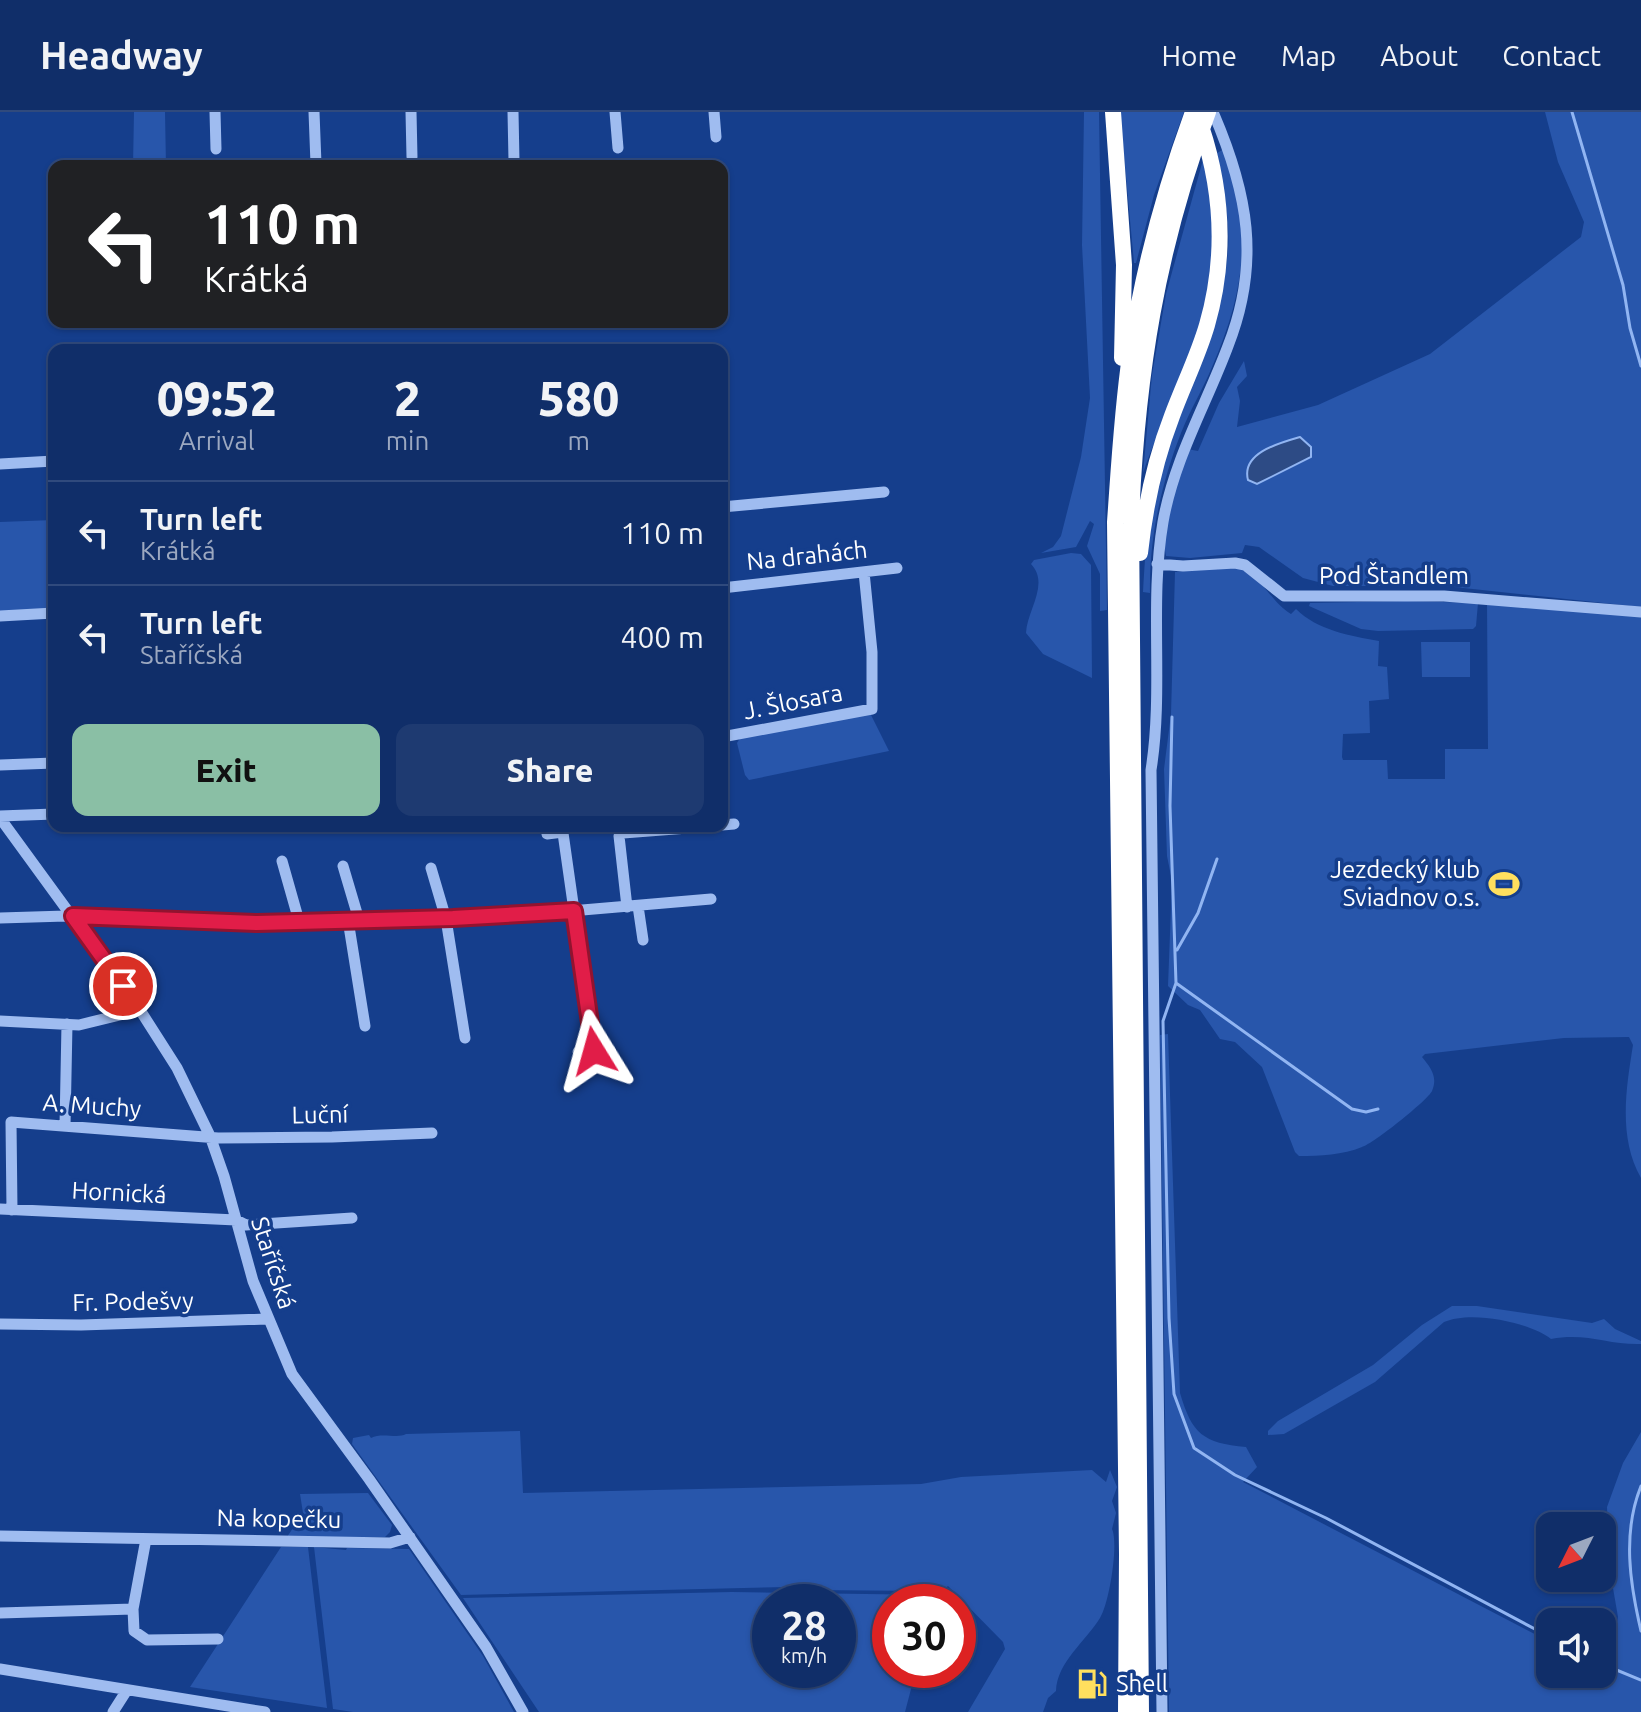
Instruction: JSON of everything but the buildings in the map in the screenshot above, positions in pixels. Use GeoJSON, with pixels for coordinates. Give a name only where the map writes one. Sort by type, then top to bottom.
{"type":"FeatureCollection","features":[{"type":"Feature","properties":{"kind":"highway"},"geometry":{"type":"LineString","coordinates":[[1113,112],[1124,265],[1121,433]]}},
{"type":"Feature","properties":{"kind":"highway"},"geometry":{"type":"LineString","coordinates":[[1126,1712],[1127,1554],[1115,522],[1130,356],[1166,194],[1195,112]]}},
{"type":"Feature","properties":{"kind":"highway"},"geometry":{"type":"LineString","coordinates":[[1132,654],[1143,530],[1150,490],[1171,417],[1207,327],[1218,276],[1220,218],[1216,182],[1195,112]]}},
{"type":"Feature","properties":{"kind":"highway"},"geometry":{"type":"LineString","coordinates":[[1141,1712],[1132,654],[1134,434],[1143,359],[1176,209],[1211,112]]}},
{"type":"Feature","properties":{"kind":"street"},"geometry":{"type":"LineString","coordinates":[[215,112],[216,149]]}},
{"type":"Feature","properties":{"kind":"street"},"geometry":{"type":"LineString","coordinates":[[314,112],[316,160]]}},
{"type":"Feature","properties":{"kind":"street"},"geometry":{"type":"LineString","coordinates":[[411,112],[412,157]]}},
{"type":"Feature","properties":{"kind":"street"},"geometry":{"type":"LineString","coordinates":[[513,112],[514,160]]}},
{"type":"Feature","properties":{"kind":"street"},"geometry":{"type":"LineString","coordinates":[[615,112],[618,148]]}},
{"type":"Feature","properties":{"kind":"street"},"geometry":{"type":"LineString","coordinates":[[714,112],[716,137]]}},
{"type":"Feature","properties":{"kind":"street"},"geometry":{"type":"LineString","coordinates":[[1162,1712],[1151,770],[1157,732],[1157,564],[1175,472],[1228,348],[1245,293],[1248,264],[1246,218],[1240,186],[1229,151],[1211,112]]}},
{"type":"Feature","properties":{"kind":"street"},"geometry":{"type":"LineString","coordinates":[[0,464],[48,461]]}},
{"type":"Feature","properties":{"kind":"street"},"geometry":{"type":"LineString","coordinates":[[728,506],[884,492]]}},
{"type":"Feature","properties":{"kind":"street","name":"Pod Štandlem"},"geometry":{"type":"LineString","coordinates":[[1157,564],[1245,565],[1284,596],[1304,598],[1444,596],[1641,612]]}},
{"type":"Feature","properties":{"kind":"street","name":"Na drahách"},"geometry":{"type":"LineString","coordinates":[[728,587],[897,568]]}},
{"type":"Feature","properties":{"kind":"street","name":"J. Šlosara"},"geometry":{"type":"LineString","coordinates":[[728,736],[872,709],[872,652],[864,572]]}},
{"type":"Feature","properties":{"kind":"street"},"geometry":{"type":"LineString","coordinates":[[0,616],[48,613]]}},
{"type":"Feature","properties":{"kind":"street"},"geometry":{"type":"LineString","coordinates":[[0,765],[48,763]]}},
{"type":"Feature","properties":{"kind":"street"},"geometry":{"type":"LineString","coordinates":[[0,817],[48,814]]}},
{"type":"Feature","properties":{"kind":"street","name":"Staříčská"},"geometry":{"type":"LineString","coordinates":[[0,817],[140,1010],[177,1068],[210,1136],[267,1319],[301,1389],[486,1647],[523,1712]]}},
{"type":"Feature","properties":{"kind":"street"},"geometry":{"type":"LineString","coordinates":[[547,834],[553,832]]}},
{"type":"Feature","properties":{"kind":"street"},"geometry":{"type":"LineString","coordinates":[[563,832],[594,1051]]}},
{"type":"Feature","properties":{"kind":"street"},"geometry":{"type":"LineString","coordinates":[[636,832],[619,836],[632,906],[643,940]]}},
{"type":"Feature","properties":{"kind":"street"},"geometry":{"type":"LineString","coordinates":[[282,861],[299,921]]}},
{"type":"Feature","properties":{"kind":"street"},"geometry":{"type":"LineString","coordinates":[[343,866],[353,920],[365,1026]]}},
{"type":"Feature","properties":{"kind":"street"},"geometry":{"type":"LineString","coordinates":[[431,868],[446,919],[465,1038]]}},
{"type":"Feature","properties":{"kind":"street"},"geometry":{"type":"LineString","coordinates":[[0,918],[73,916],[257,923],[446,919],[711,899]]}},
{"type":"Feature","properties":{"kind":"street"},"geometry":{"type":"LineString","coordinates":[[0,1021],[79,1025],[140,1010]]}},
{"type":"Feature","properties":{"kind":"street"},"geometry":{"type":"LineString","coordinates":[[65,1126],[67,1024]]}},
{"type":"Feature","properties":{"kind":"street"},"geometry":{"type":"LineString","coordinates":[[578,1052],[610,1050]]}},
{"type":"Feature","properties":{"kind":"street","name":"A. Muchy"},"geometry":{"type":"LineString","coordinates":[[6,1209],[11,1122],[210,1136]]}},
{"type":"Feature","properties":{"kind":"street","name":"Luční"},"geometry":{"type":"LineString","coordinates":[[210,1136],[332,1137],[432,1133]]}},
{"type":"Feature","properties":{"kind":"street","name":"Hornická"},"geometry":{"type":"LineString","coordinates":[[6,1209],[236,1220],[246,1225],[352,1218]]}},
{"type":"Feature","properties":{"kind":"street","name":"Fr. Podešvy"},"geometry":{"type":"LineString","coordinates":[[0,1324],[81,1325],[267,1319]]}},
{"type":"Feature","properties":{"kind":"street","name":"Na kopečku"},"geometry":{"type":"LineString","coordinates":[[0,1536],[390,1543],[410,1537]]}},
{"type":"Feature","properties":{"kind":"street"},"geometry":{"type":"LineString","coordinates":[[146,1539],[132,1626],[141,1638],[218,1639]]}},
{"type":"Feature","properties":{"kind":"street"},"geometry":{"type":"LineString","coordinates":[[0,1613],[133,1609]]}},
{"type":"Feature","properties":{"kind":"street"},"geometry":{"type":"LineString","coordinates":[[0,1669],[265,1712]]}},
{"type":"Feature","properties":{"kind":"street"},"geometry":{"type":"LineString","coordinates":[[113,1712],[127,1690]]}},
{"type":"Feature","properties":{"kind":"shaded area"},"geometry":{"type":"Polygon","coordinates":[[[134,112],[165,112],[166,160],[133,160],[134,112]]]}},
{"type":"Feature","properties":{"kind":"shaded area"},"geometry":{"type":"Polygon","coordinates":[[[1084,112],[1099,112],[1107,610],[1100,611],[1100,574],[1087,546],[1094,524],[1090,521],[1076,547],[1041,553],[1053,547],[1061,536],[1081,457],[1090,398],[1082,245],[1084,112]]]}},
{"type":"Feature","properties":{"kind":"shaded area"},"geometry":{"type":"Polygon","coordinates":[[[1120,112],[1184,112],[1154,195],[1136,263],[1134,263],[1120,112]]]}},
{"type":"Feature","properties":{"kind":"shaded area"},"geometry":{"type":"Polygon","coordinates":[[[1545,112],[1641,112],[1641,607],[1445,586],[1333,586],[1303,578],[1259,547],[1245,545],[1242,553],[1190,558],[1166,556],[1167,516],[1187,449],[1198,451],[1219,403],[1244,361],[1247,376],[1237,387],[1240,401],[1237,427],[1318,405],[1430,354],[1581,237],[1584,222],[1558,162],[1545,112]]]}},
{"type":"Feature","properties":{"kind":"shaded area"},"geometry":{"type":"Polygon","coordinates":[[[1224,149],[1239,206],[1242,233],[1238,285],[1223,339],[1174,452],[1154,532],[1150,593],[1143,592],[1148,527],[1155,489],[1207,340],[1224,280],[1228,226],[1217,153],[1224,149]]]}},
{"type":"Feature","properties":{"kind":"shaded area"},"geometry":{"type":"Polygon","coordinates":[[[1204,156],[1213,241],[1209,292],[1189,360],[1143,473],[1152,375],[1166,294],[1204,156]]]}},
{"type":"Feature","properties":{"kind":"shaded area"},"geometry":{"type":"Polygon","coordinates":[[[1300,437],[1311,447],[1311,457],[1257,484],[1248,480],[1247,471],[1256,456],[1272,446],[1300,437]]]}},
{"type":"Feature","properties":{"kind":"shaded area"},"geometry":{"type":"Polygon","coordinates":[[[48,520],[48,609],[0,612],[0,522],[48,520]]]}},
{"type":"Feature","properties":{"kind":"shaded area"},"geometry":{"type":"Polygon","coordinates":[[[1081,554],[1091,565],[1092,678],[1043,654],[1026,633],[1038,589],[1036,572],[1031,564],[1034,560],[1081,554]]]}},
{"type":"Feature","properties":{"kind":"shaded area"},"geometry":{"type":"Polygon","coordinates":[[[1233,566],[1251,574],[1291,614],[1296,609],[1324,627],[1379,641],[1378,666],[1387,667],[1389,699],[1369,701],[1370,733],[1343,734],[1342,757],[1343,760],[1387,760],[1388,779],[1445,779],[1445,749],[1488,749],[1487,603],[1641,615],[1641,1178],[1629,1146],[1627,1130],[1626,1096],[1633,1045],[1629,1037],[1564,1038],[1425,1054],[1422,1057],[1431,1069],[1434,1086],[1421,1103],[1400,1121],[1355,1150],[1299,1156],[1262,1067],[1235,1042],[1220,1039],[1200,1010],[1188,1005],[1168,986],[1172,881],[1167,856],[1164,769],[1171,714],[1175,572],[1233,566]]]}},
{"type":"Feature","properties":{"kind":"shaded area"},"geometry":{"type":"Polygon","coordinates":[[[1310,603],[1478,603],[1476,626],[1473,629],[1361,629],[1309,606],[1310,603]]]}},
{"type":"Feature","properties":{"kind":"shaded area"},"geometry":{"type":"Polygon","coordinates":[[[1421,642],[1470,642],[1470,677],[1422,677],[1421,642]]]}},
{"type":"Feature","properties":{"kind":"shaded area"},"geometry":{"type":"Polygon","coordinates":[[[870,713],[889,751],[749,780],[745,775],[737,743],[740,738],[870,713]]]}},
{"type":"Feature","properties":{"kind":"shaded area"},"geometry":{"type":"Polygon","coordinates":[[[1168,1034],[1180,1393],[1195,1427],[1201,1434],[1219,1443],[1246,1447],[1257,1467],[1243,1482],[1536,1635],[1536,1688],[1616,1688],[1616,1512],[1607,1512],[1607,1507],[1623,1463],[1641,1432],[1641,1712],[1169,1712],[1160,1035],[1168,1034]]]}},
{"type":"Feature","properties":{"kind":"shaded area"},"geometry":{"type":"Polygon","coordinates":[[[1452,1306],[1477,1306],[1592,1323],[1604,1319],[1615,1329],[1641,1341],[1641,1344],[1575,1337],[1551,1339],[1515,1323],[1469,1317],[1455,1319],[1444,1322],[1375,1382],[1284,1434],[1268,1435],[1278,1421],[1373,1365],[1422,1325],[1452,1306]]]}},
{"type":"Feature","properties":{"kind":"shaded area"},"geometry":{"type":"Polygon","coordinates":[[[520,1431],[523,1493],[921,1484],[961,1477],[1092,1470],[1106,1482],[1110,1470],[1117,1487],[1112,1501],[1116,1513],[1112,1529],[1114,1560],[1110,1588],[1100,1618],[1067,1661],[1056,1691],[1048,1698],[1043,1712],[968,1712],[1005,1649],[1003,1642],[976,1615],[976,1584],[872,1584],[872,1591],[856,1590],[856,1584],[752,1584],[752,1588],[461,1595],[352,1444],[353,1438],[369,1435],[371,1438],[520,1431]]]}},
{"type":"Feature","properties":{"kind":"shaded area"},"geometry":{"type":"Polygon","coordinates":[[[368,1493],[392,1525],[385,1537],[287,1537],[303,1513],[300,1494],[368,1493]]]}},
{"type":"Feature","properties":{"kind":"shaded area"},"geometry":{"type":"Polygon","coordinates":[[[281,1547],[308,1547],[327,1708],[190,1687],[281,1547]]]}},
{"type":"Feature","properties":{"kind":"shaded area"},"geometry":{"type":"Polygon","coordinates":[[[314,1547],[409,1549],[483,1656],[514,1712],[353,1712],[333,1709],[314,1547]]]}},
{"type":"Feature","properties":{"kind":"shaded area"},"geometry":{"type":"Polygon","coordinates":[[[752,1592],[752,1688],[856,1688],[856,1594],[872,1594],[872,1688],[911,1688],[905,1712],[539,1712],[463,1598],[752,1592]]]}},
{"type":"Feature","properties":{"kind":"waterway"},"geometry":{"type":"LineString","coordinates":[[1572,112],[1623,285],[1630,328],[1641,366]]}},
{"type":"Feature","properties":{"kind":"waterway"},"geometry":{"type":"LineString","coordinates":[[1172,717],[1170,806],[1176,983],[1163,1021],[1169,1318],[1174,1394],[1194,1448],[1235,1475],[1326,1518],[1536,1630]]}},
{"type":"Feature","properties":{"kind":"waterway"},"geometry":{"type":"LineString","coordinates":[[1177,950],[1198,913],[1217,859]]}},
{"type":"Feature","properties":{"kind":"waterway"},"geometry":{"type":"LineString","coordinates":[[1176,983],[1352,1109],[1366,1112],[1378,1109]]}},
{"type":"Feature","properties":{"kind":"waterway"},"geometry":{"type":"LineString","coordinates":[[1641,1486],[1631,1522],[1630,1540],[1631,1577],[1641,1631]]}},
{"type":"Feature","properties":{"kind":"waterway"},"geometry":{"type":"LineString","coordinates":[[1616,1670],[1641,1680]]}},
{"type":"Feature","properties":{"kind":"place","name":"Jezdecký klub Sviadnov o.s."},"geometry":{"type":"Point","coordinates":[1504,884]}},
{"type":"Feature","properties":{"kind":"place","name":"Shell"},"geometry":{"type":"Point","coordinates":[1092,1684]}},
{"type":"Feature","properties":{"kind":"route"},"geometry":{"type":"LineString","coordinates":[[123,986],[73,916],[257,923],[453,918],[574,911],[594,1051]]}}]}
